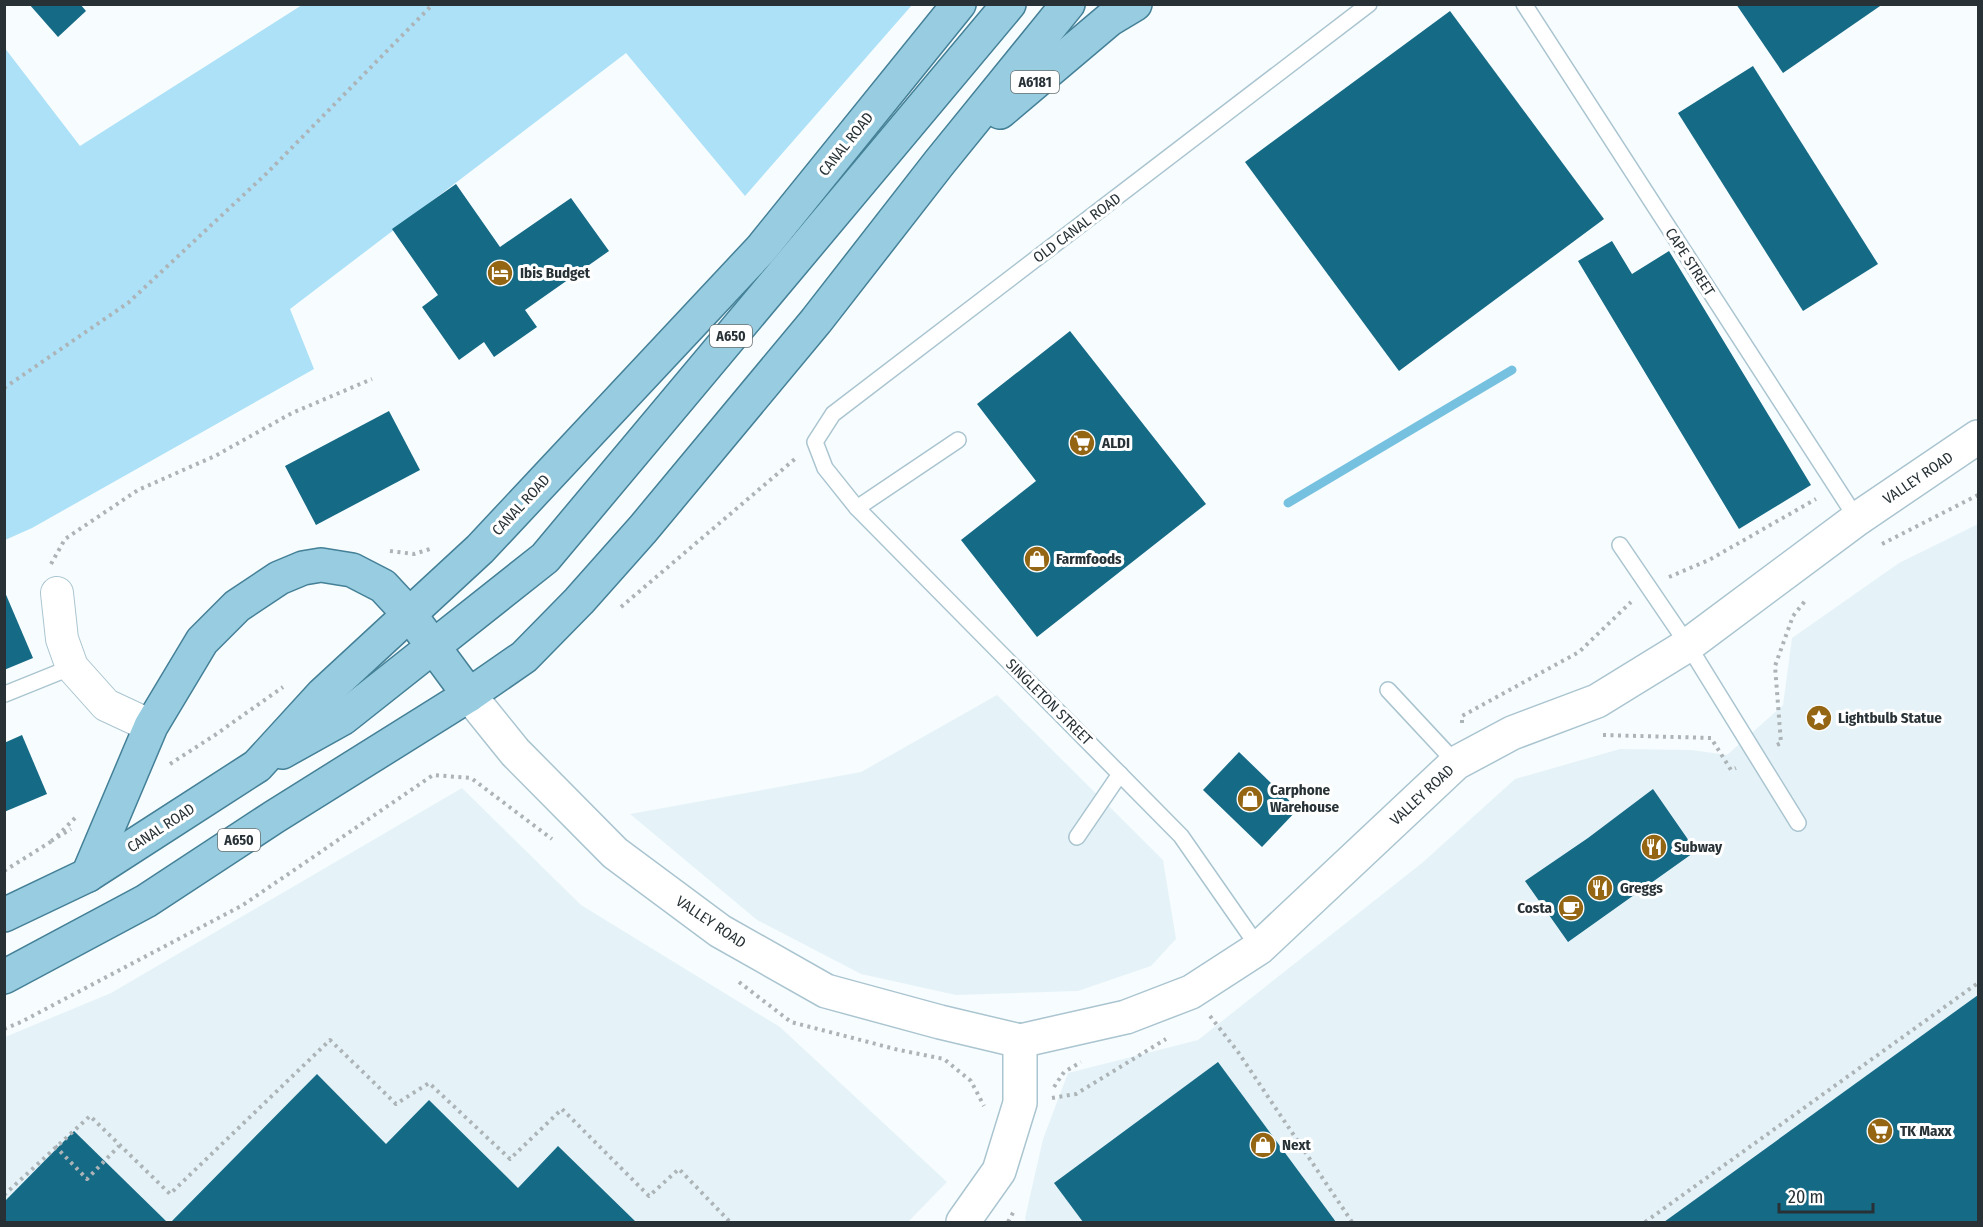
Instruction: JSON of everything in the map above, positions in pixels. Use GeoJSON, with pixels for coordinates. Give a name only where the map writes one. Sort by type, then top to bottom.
{"type":"FeatureCollection","features":[{"type":"Feature","properties":{"kind":"main road","name":"CANAL ROAD"},"geometry":{"type":"LineString","coordinates":[[4,915],[88,875],[257,766],[323,694],[480,549],[760,249],[959,4]]}},
{"type":"Feature","properties":{"kind":"main road","name":"A650"},"geometry":{"type":"LineString","coordinates":[[257,766],[343,718],[545,558],[1009,4]]}},
{"type":"Feature","properties":{"kind":"main road","name":"A650"},"geometry":{"type":"LineString","coordinates":[[4,977],[146,901],[274,817],[469,695],[524,657],[579,601],[635,538],[816,321],[939,163],[1068,4]]}},
{"type":"Feature","properties":{"kind":"main road","name":"A6181"},"geometry":{"type":"LineString","coordinates":[[939,163],[1110,19],[1135,4]]}},
{"type":"Feature","properties":{"kind":"main road"},"geometry":{"type":"LineString","coordinates":[[88,875],[151,726],[202,641],[237,606],[286,575],[303,568],[321,565],[352,570],[383,586],[410,615],[469,695]]}},
{"type":"Feature","properties":{"kind":"street","name":"VALLEY ROAD"},"geometry":{"type":"LineString","coordinates":[[469,695],[515,752],[615,853],[720,931],[826,991],[1020,1041],[1125,1017],[1191,992],[1259,948],[1456,763],[1512,733],[1598,700],[1688,645],[1857,519],[1978,437]]}},
{"type":"Feature","properties":{"kind":"street","name":"VALLEY ROAD"},"geometry":{"type":"LineString","coordinates":[[1857,519],[1978,460]]}},
{"type":"Feature","properties":{"kind":"street"},"geometry":{"type":"LineString","coordinates":[[53,580],[62,639],[72,667],[106,705],[151,726]]}},
{"type":"Feature","properties":{"kind":"street"},"geometry":{"type":"LineString","coordinates":[[963,1222],[999,1171],[1020,1103],[1020,1041]]}},
{"type":"Feature","properties":{"kind":"lane","name":"OLD CANAL ROAD"},"geometry":{"type":"LineString","coordinates":[[815,442],[833,414],[1369,4]]}},
{"type":"Feature","properties":{"kind":"lane","name":"CAPE STREET"},"geometry":{"type":"LineString","coordinates":[[1524,4],[1857,519]]}},
{"type":"Feature","properties":{"kind":"lane"},"geometry":{"type":"LineString","coordinates":[[857,508],[958,440]]}},
{"type":"Feature","properties":{"kind":"lane","name":"SINGLETON STREET"},"geometry":{"type":"LineString","coordinates":[[815,442],[825,468],[857,508],[1181,836],[1259,948]]}},
{"type":"Feature","properties":{"kind":"lane"},"geometry":{"type":"LineString","coordinates":[[1620,545],[1688,645],[1797,823]]}},
{"type":"Feature","properties":{"kind":"lane"},"geometry":{"type":"LineString","coordinates":[[5,694],[72,667]]}},
{"type":"Feature","properties":{"kind":"lane"},"geometry":{"type":"LineString","coordinates":[[1388,690],[1456,763]]}},
{"type":"Feature","properties":{"kind":"lane"},"geometry":{"type":"LineString","coordinates":[[1077,837],[1120,774]]}},
{"type":"Feature","properties":{"kind":"path"},"geometry":{"type":"LineString","coordinates":[[4,387],[128,303],[267,172],[433,4]]}},
{"type":"Feature","properties":{"kind":"path"},"geometry":{"type":"LineString","coordinates":[[53,580],[65,539],[138,490],[215,456],[292,413],[372,379]]}},
{"type":"Feature","properties":{"kind":"path"},"geometry":{"type":"LineString","coordinates":[[616,610],[815,442]]}},
{"type":"Feature","properties":{"kind":"path"},"geometry":{"type":"LineString","coordinates":[[1881,545],[1978,495]]}},
{"type":"Feature","properties":{"kind":"path"},"geometry":{"type":"LineString","coordinates":[[378,550],[414,554],[435,548]]}},
{"type":"Feature","properties":{"kind":"path"},"geometry":{"type":"LineString","coordinates":[[1599,735],[1711,738],[1731,770],[1781,743],[1775,666],[1793,616],[1807,598]]}},
{"type":"Feature","properties":{"kind":"path"},"geometry":{"type":"LineString","coordinates":[[168,766],[291,681]]}},
{"type":"Feature","properties":{"kind":"path"},"geometry":{"type":"LineString","coordinates":[[4,1029],[243,905],[433,775],[471,778],[556,842]]}},
{"type":"Feature","properties":{"kind":"path"},"geometry":{"type":"LineString","coordinates":[[4,871],[121,796]]}},
{"type":"Feature","properties":{"kind":"path"},"geometry":{"type":"LineString","coordinates":[[51,841],[76,817]]}},
{"type":"Feature","properties":{"kind":"path"},"geometry":{"type":"LineString","coordinates":[[735,979],[791,1022],[898,1050],[944,1059],[971,1081],[986,1110],[1076,1094],[1167,1039]]}},
{"type":"Feature","properties":{"kind":"path"},"geometry":{"type":"LineString","coordinates":[[1645,1222],[1978,983]]}},
{"type":"Feature","properties":{"kind":"path"},"geometry":{"type":"LineString","coordinates":[[1191,992],[1238,1052],[1352,1222]]}},
{"type":"Feature","properties":{"kind":"path"},"geometry":{"type":"LineString","coordinates":[[4,1195],[90,1116],[170,1194],[330,1040],[396,1104],[429,1083],[510,1159],[562,1110],[650,1196],[679,1169],[730,1222]]}},
{"type":"Feature","properties":{"kind":"path"},"geometry":{"type":"LineString","coordinates":[[55,1146],[87,1179],[119,1146]]}},
{"type":"Feature","properties":{"kind":"shaded area"},"geometry":{"type":"Polygon","coordinates":[[[302,5],[912,5],[745,196],[626,53],[290,309],[314,369],[32,528],[5,540],[4,47],[80,146],[302,5]]]}},
{"type":"Feature","properties":{"kind":"shaded area"},"geometry":{"type":"Polygon","coordinates":[[[1978,524],[1978,1222],[1026,1222],[1043,1139],[1068,1073],[1198,1040],[1422,863],[1515,779],[1620,749],[1692,750],[1727,755],[1783,705],[1792,638],[1899,563],[1978,524]]]}},
{"type":"Feature","properties":{"kind":"shaded area"},"geometry":{"type":"Polygon","coordinates":[[[997,695],[1163,860],[1176,939],[1151,966],[1078,991],[956,995],[861,974],[757,920],[630,814],[861,772],[997,695]]]}},
{"type":"Feature","properties":{"kind":"shaded area"},"geometry":{"type":"Polygon","coordinates":[[[462,788],[581,905],[780,1027],[947,1182],[908,1222],[5,1222],[5,1037],[111,993],[462,788]]]}},
{"type":"Feature","properties":{"kind":"building"},"geometry":{"type":"Polygon","coordinates":[[[29,4],[80,4],[86,11],[58,37],[29,4]]]}},
{"type":"Feature","properties":{"kind":"building"},"geometry":{"type":"Polygon","coordinates":[[[1736,4],[1883,4],[1783,73],[1736,4]]]}},
{"type":"Feature","properties":{"kind":"building"},"geometry":{"type":"Polygon","coordinates":[[[1450,11],[1604,219],[1399,371],[1245,162],[1450,11]]]}},
{"type":"Feature","properties":{"kind":"building"},"geometry":{"type":"Polygon","coordinates":[[[1753,66],[1878,264],[1803,311],[1678,113],[1753,66]]]}},
{"type":"Feature","properties":{"kind":"building","name":"Ibis Budget"},"geometry":{"type":"Polygon","coordinates":[[[456,184],[500,247],[571,198],[609,251],[525,310],[537,327],[494,357],[484,342],[459,360],[422,307],[438,295],[392,229],[456,184]]]}},
{"type":"Feature","properties":{"kind":"building"},"geometry":{"type":"Polygon","coordinates":[[[1612,241],[1632,274],[1669,251],[1811,485],[1739,529],[1578,261],[1612,241]]]}},
{"type":"Feature","properties":{"kind":"building","name":"ALDI"},"geometry":{"type":"Polygon","coordinates":[[[1070,331],[1206,504],[1037,637],[961,540],[1036,481],[977,404],[1070,331]]]}},
{"type":"Feature","properties":{"kind":"building"},"geometry":{"type":"Polygon","coordinates":[[[389,411],[420,470],[316,525],[285,466],[389,411]]]}},
{"type":"Feature","properties":{"kind":"building"},"geometry":{"type":"Polygon","coordinates":[[[4,590],[33,658],[4,670],[4,590]]]}},
{"type":"Feature","properties":{"kind":"building"},"geometry":{"type":"Polygon","coordinates":[[[22,735],[47,794],[4,812],[4,743],[22,735]]]}},
{"type":"Feature","properties":{"kind":"building","name":"Carphone Warehouse"},"geometry":{"type":"Polygon","coordinates":[[[1239,752],[1298,809],[1262,847],[1203,790],[1239,752]]]}},
{"type":"Feature","properties":{"kind":"building"},"geometry":{"type":"Polygon","coordinates":[[[1653,789],[1696,851],[1568,942],[1525,881],[1588,838],[1653,789]]]}},
{"type":"Feature","properties":{"kind":"building"},"geometry":{"type":"Polygon","coordinates":[[[1978,995],[1978,1222],[1664,1222],[1978,995]]]}},
{"type":"Feature","properties":{"kind":"building"},"geometry":{"type":"Polygon","coordinates":[[[1218,1062],[1336,1222],[1083,1222],[1054,1183],[1218,1062]]]}},
{"type":"Feature","properties":{"kind":"building"},"geometry":{"type":"Polygon","coordinates":[[[317,1074],[386,1144],[429,1100],[518,1188],[558,1146],[636,1222],[171,1222],[317,1074]]]}},
{"type":"Feature","properties":{"kind":"building"},"geometry":{"type":"Polygon","coordinates":[[[74,1131],[167,1222],[4,1222],[4,1202],[74,1131]]]}},
{"type":"Feature","properties":{"kind":"waterway"},"geometry":{"type":"LineString","coordinates":[[1288,503],[1512,370]]}},
{"type":"Feature","properties":{"kind":"place","name":"Ibis Budget"},"geometry":{"type":"Point","coordinates":[500,273]}},
{"type":"Feature","properties":{"kind":"place","name":"ALDI"},"geometry":{"type":"Point","coordinates":[1082,443]}},
{"type":"Feature","properties":{"kind":"place","name":"Farmfoods"},"geometry":{"type":"Point","coordinates":[1037,559]}},
{"type":"Feature","properties":{"kind":"place","name":"Lightbulb Statue"},"geometry":{"type":"Point","coordinates":[1819,718]}},
{"type":"Feature","properties":{"kind":"place","name":"Carphone Warehouse"},"geometry":{"type":"Point","coordinates":[1250,799]}},
{"type":"Feature","properties":{"kind":"place","name":"Subway"},"geometry":{"type":"Point","coordinates":[1654,847]}},
{"type":"Feature","properties":{"kind":"place","name":"Greggs"},"geometry":{"type":"Point","coordinates":[1600,888]}},
{"type":"Feature","properties":{"kind":"place","name":"Costa"},"geometry":{"type":"Point","coordinates":[1571,908]}},
{"type":"Feature","properties":{"kind":"place","name":"TK Maxx"},"geometry":{"type":"Point","coordinates":[1880,1131]}},
{"type":"Feature","properties":{"kind":"place","name":"Next"},"geometry":{"type":"Point","coordinates":[1263,1145]}}]}
